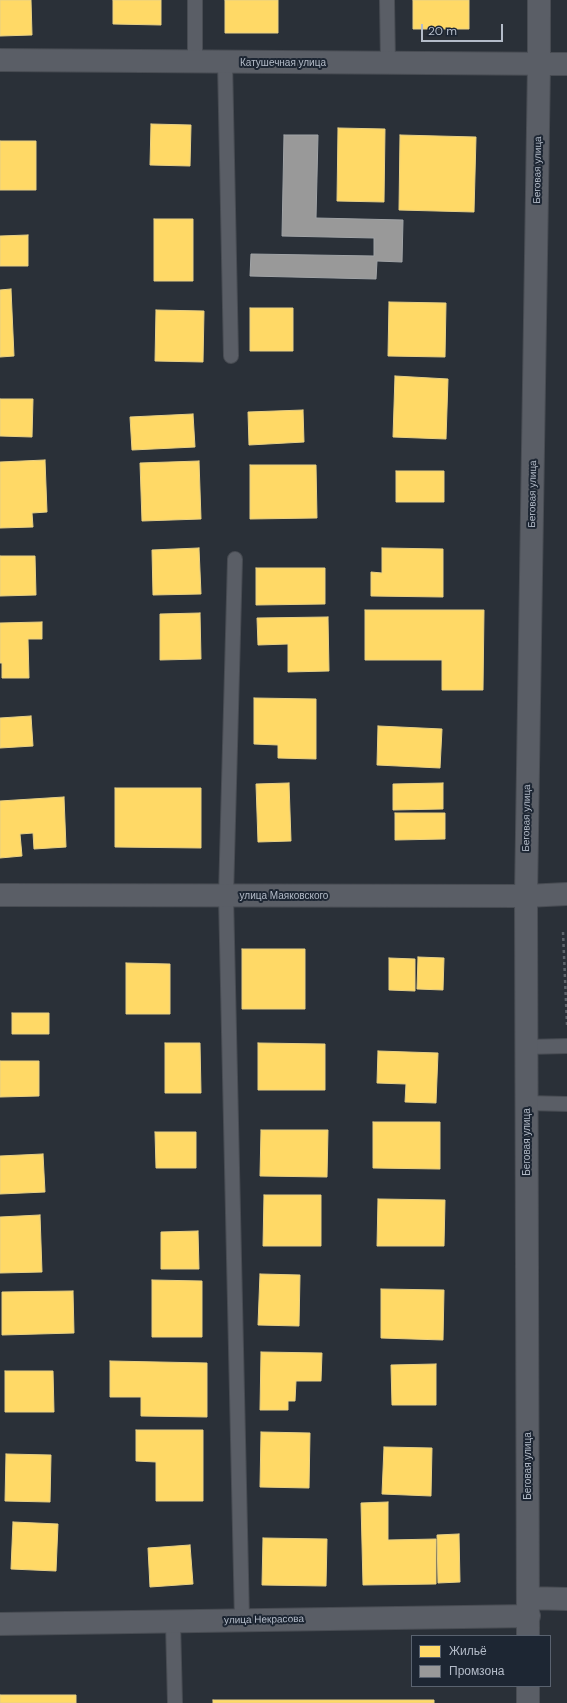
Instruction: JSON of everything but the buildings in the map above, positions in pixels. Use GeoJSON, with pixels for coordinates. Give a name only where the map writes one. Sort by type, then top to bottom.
{"type":"FeatureCollection","features":[{"type":"Feature","properties":{"kind":"street","name":"Беговая улица"},"geometry":{"type":"LineString","coordinates":[[529,1617],[526,896],[540,64],[539,0]]}},
{"type":"Feature","properties":{"kind":"street","name":"Катушечная улица"},"geometry":{"type":"LineString","coordinates":[[0,60],[567,64]]}},
{"type":"Feature","properties":{"kind":"street","name":"улица Маяковского"},"geometry":{"type":"LineString","coordinates":[[0,895],[526,896],[567,894]]}},
{"type":"Feature","properties":{"kind":"street","name":"улица Некрасова"},"geometry":{"type":"LineString","coordinates":[[0,1624],[529,1617],[567,1599]]}},
{"type":"Feature","properties":{"kind":"street"},"geometry":{"type":"LineString","coordinates":[[528,1687],[528,1703]]}},
{"type":"Feature","properties":{"kind":"lane"},"geometry":{"type":"LineString","coordinates":[[195,0],[195,62]]}},
{"type":"Feature","properties":{"kind":"lane"},"geometry":{"type":"LineString","coordinates":[[387,0],[388,63]]}},
{"type":"Feature","properties":{"kind":"lane"},"geometry":{"type":"LineString","coordinates":[[225,62],[231,356]]}},
{"type":"Feature","properties":{"kind":"lane"},"geometry":{"type":"LineString","coordinates":[[234,559],[226,896],[242,1620]]}},
{"type":"Feature","properties":{"kind":"lane"},"geometry":{"type":"LineString","coordinates":[[526,1047],[567,1046]]}},
{"type":"Feature","properties":{"kind":"lane"},"geometry":{"type":"LineString","coordinates":[[527,1103],[567,1104]]}},
{"type":"Feature","properties":{"kind":"lane"},"geometry":{"type":"LineString","coordinates":[[173,1622],[175,1703]]}},
{"type":"Feature","properties":{"kind":"path"},"geometry":{"type":"LineString","coordinates":[[563,932],[567,1027]]}}]}
